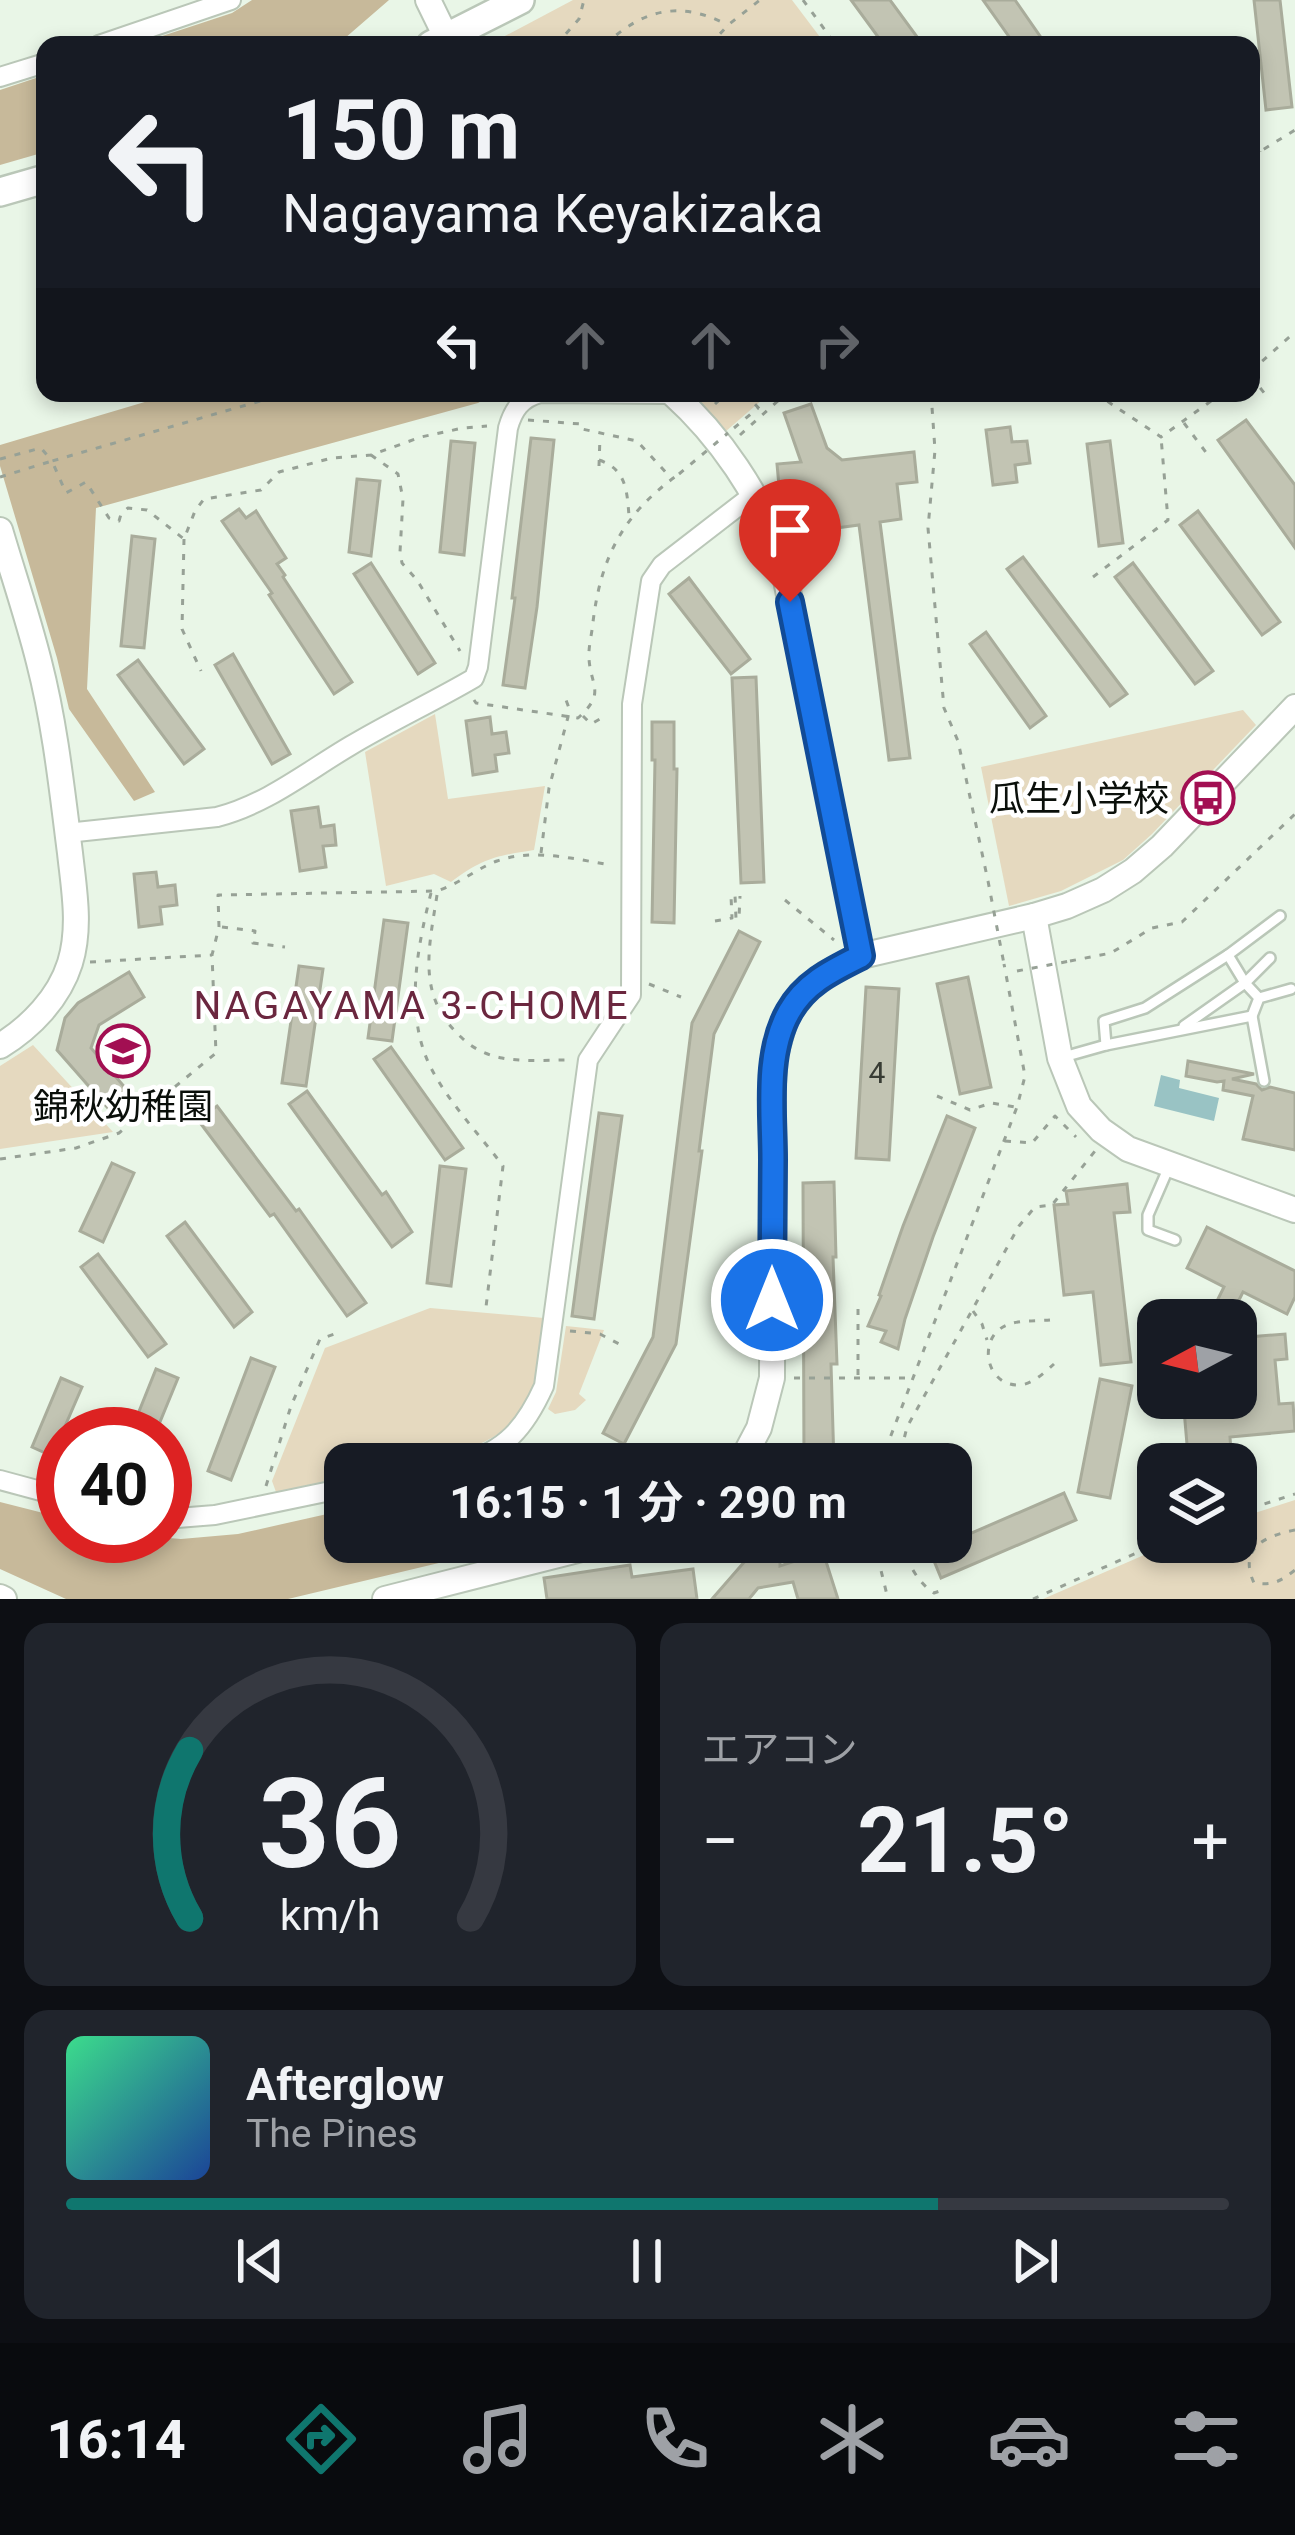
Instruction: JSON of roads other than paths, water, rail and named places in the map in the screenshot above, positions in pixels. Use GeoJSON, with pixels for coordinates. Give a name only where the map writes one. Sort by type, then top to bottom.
{"type":"FeatureCollection","features":[{"type":"Feature","properties":{"kind":"main road"},"geometry":{"type":"LineString","coordinates":[[455,36],[520,0]]}},
{"type":"Feature","properties":{"kind":"main road"},"geometry":{"type":"LineString","coordinates":[[0,192],[36,182]]}},
{"type":"Feature","properties":{"kind":"street"},"geometry":{"type":"LineString","coordinates":[[125,36],[231,0]]}},
{"type":"Feature","properties":{"kind":"street"},"geometry":{"type":"LineString","coordinates":[[428,0],[440,36]]}},
{"type":"Feature","properties":{"kind":"street"},"geometry":{"type":"LineString","coordinates":[[0,77],[36,66]]}},
{"type":"Feature","properties":{"kind":"street"},"geometry":{"type":"LineString","coordinates":[[67,833],[238,811],[474,678],[508,428],[520,402]]}},
{"type":"Feature","properties":{"kind":"street"},"geometry":{"type":"LineString","coordinates":[[682,402],[725,442],[782,555],[861,956]]}},
{"type":"Feature","properties":{"kind":"street"},"geometry":{"type":"LineString","coordinates":[[505,1443],[524,1425],[544,1386],[588,1060],[631,995],[632,704],[651,581],[662,565],[754,494]]}},
{"type":"Feature","properties":{"kind":"street"},"geometry":{"type":"LineString","coordinates":[[0,530],[42,677],[67,833],[76,926],[70,963],[55,995],[0,1046]]}},
{"type":"Feature","properties":{"kind":"street"},"geometry":{"type":"LineString","coordinates":[[751,1443],[772,1378],[773,1082],[786,1016],[825,974],[861,956],[1034,916],[1118,882],[1148,860],[1295,707]]}},
{"type":"Feature","properties":{"kind":"street"},"geometry":{"type":"LineString","coordinates":[[1034,916],[1060,1058],[1079,1106],[1127,1149],[1295,1210]]}},
{"type":"Feature","properties":{"kind":"street"},"geometry":{"type":"LineString","coordinates":[[0,1480],[36,1490]]}},
{"type":"Feature","properties":{"kind":"street"},"geometry":{"type":"LineString","coordinates":[[192,1517],[324,1492]]}},
{"type":"Feature","properties":{"kind":"street"},"geometry":{"type":"LineString","coordinates":[[385,1599],[526,1563]]}},
{"type":"Feature","properties":{"kind":"lane"},"geometry":{"type":"LineString","coordinates":[[1106,1045],[1104,1021],[1145,1008],[1280,916]]}},
{"type":"Feature","properties":{"kind":"lane"},"geometry":{"type":"LineString","coordinates":[[1228,955],[1259,998]]}},
{"type":"Feature","properties":{"kind":"lane"},"geometry":{"type":"LineString","coordinates":[[1179,1029],[1244,983],[1270,958]]}},
{"type":"Feature","properties":{"kind":"lane"},"geometry":{"type":"LineString","coordinates":[[1259,998],[1291,989]]}},
{"type":"Feature","properties":{"kind":"lane"},"geometry":{"type":"LineString","coordinates":[[1259,998],[1252,1016],[1264,1081]]}},
{"type":"Feature","properties":{"kind":"lane"},"geometry":{"type":"LineString","coordinates":[[1060,1058],[1252,1016]]}},
{"type":"Feature","properties":{"kind":"lane"},"geometry":{"type":"LineString","coordinates":[[1170,1164],[1148,1215],[1148,1230],[1175,1240]]}},
{"type":"Feature","properties":{"kind":"water"},"geometry":{"type":"Polygon","coordinates":[[[1161,1075],[1180,1080],[1179,1088],[1219,1098],[1214,1121],[1154,1106],[1161,1075]]]}},
{"type":"Feature","properties":{"kind":"place","name":"瓜生小学校"},"geometry":{"type":"Point","coordinates":[1208,798]}},
{"type":"Feature","properties":{"kind":"place","name":"錦秋幼稚園"},"geometry":{"type":"Point","coordinates":[123,1051]}},
{"type":"Feature","properties":{"kind":"district","name":"NAGAYAMA 3-CHOME"},"geometry":{"type":"Point","coordinates":[412,1005]}}]}
